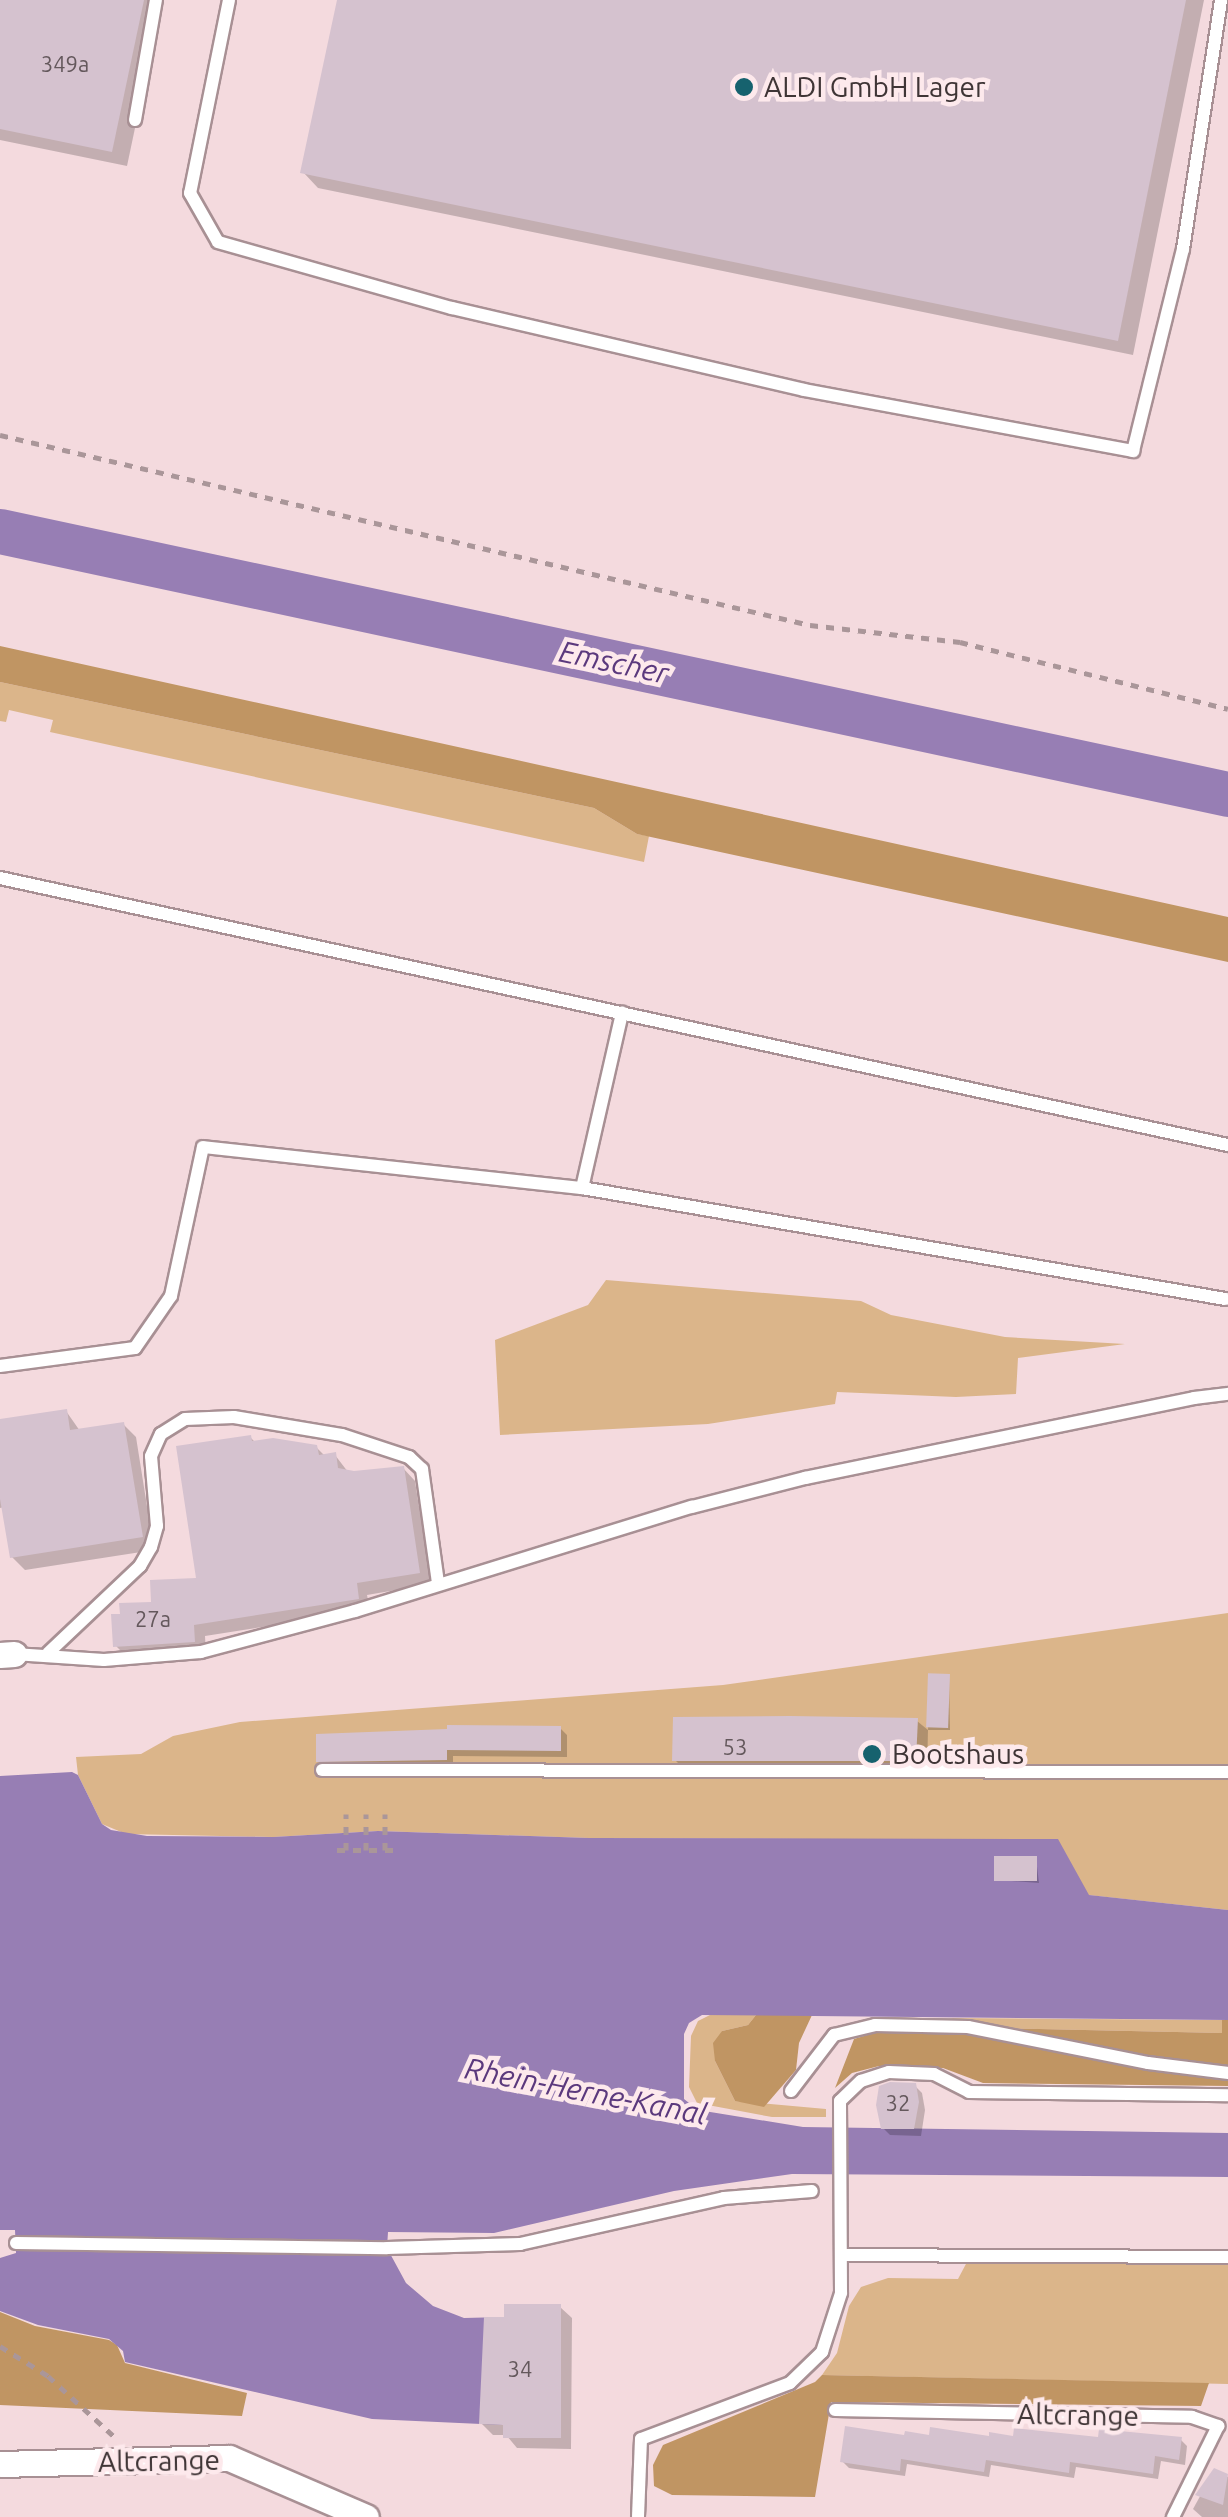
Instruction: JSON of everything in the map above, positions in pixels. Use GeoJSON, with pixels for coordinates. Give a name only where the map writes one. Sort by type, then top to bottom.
{"type":"FeatureCollection","features":[{"type":"Feature","properties":{"kind":"street","name":"Altcrange"},"geometry":{"type":"LineString","coordinates":[[0,2464],[229,2458],[366,2517]]}},
{"type":"Feature","properties":{"kind":"lane"},"geometry":{"type":"LineString","coordinates":[[135,120],[156,0]]}},
{"type":"Feature","properties":{"kind":"lane"},"geometry":{"type":"LineString","coordinates":[[229,0],[190,192],[218,242],[452,308],[804,390],[1133,451],[1183,249],[1221,0]]}},
{"type":"Feature","properties":{"kind":"lane"},"geometry":{"type":"LineString","coordinates":[[0,878],[1228,1145]]}},
{"type":"Feature","properties":{"kind":"lane"},"geometry":{"type":"LineString","coordinates":[[582,1188],[622,1013]]}},
{"type":"Feature","properties":{"kind":"lane"},"geometry":{"type":"LineString","coordinates":[[0,1366],[135,1348],[171,1296],[203,1147],[582,1188],[1225,1299]]}},
{"type":"Feature","properties":{"kind":"lane"},"geometry":{"type":"LineString","coordinates":[[7,1655],[48,1654],[104,1660],[201,1652],[356,1611],[692,1506],[806,1478],[1228,1394]]}},
{"type":"Feature","properties":{"kind":"lane"},"geometry":{"type":"LineString","coordinates":[[48,1654],[140,1566],[152,1547],[157,1526],[151,1456],[161,1434],[185,1419],[234,1417],[342,1435],[409,1457],[422,1469],[438,1583]]}},
{"type":"Feature","properties":{"kind":"lane"},"geometry":{"type":"LineString","coordinates":[[322,1770],[1228,1772]]}},
{"type":"Feature","properties":{"kind":"lane"},"geometry":{"type":"LineString","coordinates":[[790,2091],[834,2035],[875,2025],[968,2027],[1148,2063],[1228,2074]]}},
{"type":"Feature","properties":{"kind":"lane"},"geometry":{"type":"LineString","coordinates":[[638,2517],[641,2439],[790,2382],[810,2368],[822,2352],[842,2294],[840,2101],[862,2081],[889,2072],[934,2074],[968,2092],[1228,2094]]}},
{"type":"Feature","properties":{"kind":"lane"},"geometry":{"type":"LineString","coordinates":[[16,2243],[387,2248],[520,2244],[724,2198],[812,2191]]}},
{"type":"Feature","properties":{"kind":"lane"},"geometry":{"type":"LineString","coordinates":[[841,2255],[1228,2257]]}},
{"type":"Feature","properties":{"kind":"lane","name":"Altcrange"},"geometry":{"type":"LineString","coordinates":[[835,2410],[1192,2417],[1218,2426],[1173,2517]]}},
{"type":"Feature","properties":{"kind":"path"},"geometry":{"type":"LineString","coordinates":[[0,435],[810,624],[960,642],[1228,709]]}},
{"type":"Feature","properties":{"kind":"path"},"geometry":{"type":"LineString","coordinates":[[346,1814],[346,1850]]}},
{"type":"Feature","properties":{"kind":"path"},"geometry":{"type":"LineString","coordinates":[[366,1814],[366,1850]]}},
{"type":"Feature","properties":{"kind":"path"},"geometry":{"type":"LineString","coordinates":[[385,1850],[386,1814]]}},
{"type":"Feature","properties":{"kind":"path"},"geometry":{"type":"LineString","coordinates":[[338,1850],[395,1850]]}},
{"type":"Feature","properties":{"kind":"path"},"geometry":{"type":"LineString","coordinates":[[0,2346],[48,2376],[141,2460]]}},
{"type":"Feature","properties":{"kind":"shaded area"},"geometry":{"type":"Polygon","coordinates":[[[0,646],[1228,917],[1228,962],[637,834],[594,808],[0,682],[0,646]]]}},
{"type":"Feature","properties":{"kind":"shaded area"},"geometry":{"type":"Polygon","coordinates":[[[0,682],[594,808],[637,834],[649,836],[644,862],[50,732],[53,720],[9,710],[6,722],[0,721],[0,682]]]}},
{"type":"Feature","properties":{"kind":"shaded area"},"geometry":{"type":"Polygon","coordinates":[[[606,1280],[861,1301],[891,1315],[1005,1337],[1125,1344],[1018,1358],[1016,1394],[956,1397],[837,1392],[835,1404],[708,1424],[500,1435],[495,1340],[588,1305],[606,1280]]]}},
{"type":"Feature","properties":{"kind":"shaded area"},"geometry":{"type":"Polygon","coordinates":[[[1228,1613],[1228,1910],[1088,1895],[1031,1840],[589,1838],[378,1831],[273,1837],[126,1834],[102,1824],[78,1775],[76,1757],[141,1754],[173,1736],[240,1722],[723,1685],[1228,1613]]]}},
{"type":"Feature","properties":{"kind":"shaded area"},"geometry":{"type":"Polygon","coordinates":[[[710,2015],[756,2015],[748,2025],[722,2031],[715,2061],[735,2101],[826,2109],[826,2117],[772,2117],[697,2103],[689,2087],[691,2036],[698,2021],[710,2015]]]}},
{"type":"Feature","properties":{"kind":"shaded area"},"geometry":{"type":"Polygon","coordinates":[[[756,2015],[812,2015],[799,2043],[796,2070],[764,2107],[735,2101],[715,2061],[713,2043],[722,2031],[748,2025],[756,2015]]]}},
{"type":"Feature","properties":{"kind":"shaded area"},"geometry":{"type":"Polygon","coordinates":[[[948,2018],[1222,2020],[1222,2033],[997,2028],[948,2018]]]}},
{"type":"Feature","properties":{"kind":"shaded area"},"geometry":{"type":"Polygon","coordinates":[[[1222,2020],[1228,2020],[1228,2067],[1153,2058],[997,2028],[1222,2033],[1222,2020]]]}},
{"type":"Feature","properties":{"kind":"shaded area"},"geometry":{"type":"Polygon","coordinates":[[[966,2031],[1228,2078],[1228,2086],[983,2083],[943,2068],[879,2066],[852,2073],[835,2088],[854,2039],[877,2032],[966,2031]]]}},
{"type":"Feature","properties":{"kind":"shaded area"},"geometry":{"type":"Polygon","coordinates":[[[967,2262],[1228,2265],[1228,2384],[822,2375],[837,2353],[849,2306],[861,2287],[888,2278],[958,2279],[967,2262]]]}},
{"type":"Feature","properties":{"kind":"shaded area"},"geometry":{"type":"Polygon","coordinates":[[[0,2312],[35,2326],[109,2340],[117,2345],[125,2363],[247,2393],[242,2416],[0,2405],[0,2312]]]}},
{"type":"Feature","properties":{"kind":"shaded area"},"geometry":{"type":"Polygon","coordinates":[[[822,2375],[1209,2383],[1201,2406],[831,2402],[815,2497],[672,2495],[654,2486],[653,2465],[663,2445],[815,2382],[822,2375]]]}},
{"type":"Feature","properties":{"kind":"water","name":"Rhein-Herne-Kanal"},"geometry":{"type":"Polygon","coordinates":[[[72,1772],[78,1775],[102,1824],[111,1830],[147,1836],[273,1837],[378,1831],[589,1838],[1058,1839],[1089,1895],[1228,1910],[1228,2020],[702,2015],[689,2023],[684,2034],[684,2099],[698,2110],[803,2127],[1228,2133],[1228,2177],[792,2174],[674,2191],[494,2233],[388,2232],[387,2248],[406,2283],[433,2306],[464,2318],[504,2317],[503,2425],[372,2419],[125,2362],[123,2351],[109,2339],[38,2325],[0,2311],[0,2258],[16,2253],[15,2230],[0,2230],[0,1776],[72,1772]]]}},
{"type":"Feature","properties":{"kind":"building"},"geometry":{"type":"Polygon","coordinates":[[[0,0],[144,0],[112,152],[0,129],[0,0]]]}},
{"type":"Feature","properties":{"kind":"building","name":"ALDI GmbH Lager"},"geometry":{"type":"Polygon","coordinates":[[[337,0],[1186,0],[1118,341],[300,173],[337,0]]]}},
{"type":"Feature","properties":{"kind":"building"},"geometry":{"type":"Polygon","coordinates":[[[67,1409],[70,1430],[124,1422],[143,1537],[10,1558],[0,1499],[0,1419],[67,1409]]]}},
{"type":"Feature","properties":{"kind":"building"},"geometry":{"type":"Polygon","coordinates":[[[251,1435],[252,1441],[273,1438],[317,1445],[319,1455],[336,1452],[338,1468],[354,1471],[404,1466],[420,1573],[357,1583],[359,1599],[194,1625],[195,1642],[113,1647],[111,1614],[120,1614],[119,1603],[151,1602],[150,1580],[196,1578],[176,1446],[251,1435]]]}},
{"type":"Feature","properties":{"kind":"building"},"geometry":{"type":"Polygon","coordinates":[[[928,1673],[950,1674],[948,1728],[926,1727],[928,1673]]]}},
{"type":"Feature","properties":{"kind":"building"},"geometry":{"type":"Polygon","coordinates":[[[673,1717],[918,1718],[916,1761],[672,1761],[673,1717]]]}},
{"type":"Feature","properties":{"kind":"building"},"geometry":{"type":"Polygon","coordinates":[[[447,1725],[561,1726],[561,1751],[447,1750],[447,1760],[316,1762],[316,1734],[447,1729],[447,1725]]]}},
{"type":"Feature","properties":{"kind":"building"},"geometry":{"type":"Polygon","coordinates":[[[994,1856],[1037,1856],[1037,1881],[994,1881],[994,1856]]]}},
{"type":"Feature","properties":{"kind":"building"},"geometry":{"type":"Polygon","coordinates":[[[890,2082],[916,2083],[919,2102],[914,2129],[881,2129],[876,2105],[879,2086],[890,2082]]]}},
{"type":"Feature","properties":{"kind":"building"},"geometry":{"type":"Polygon","coordinates":[[[504,2304],[561,2304],[561,2438],[503,2438],[503,2425],[479,2424],[484,2317],[504,2317],[504,2304]]]}},
{"type":"Feature","properties":{"kind":"building"},"geometry":{"type":"Polygon","coordinates":[[[845,2426],[904,2435],[905,2431],[929,2435],[930,2427],[989,2436],[989,2432],[1013,2436],[1014,2428],[1098,2437],[1099,2429],[1182,2437],[1179,2460],[1155,2456],[1153,2474],[1070,2462],[1069,2473],[986,2460],[984,2472],[901,2459],[900,2471],[840,2462],[845,2426]]]}},
{"type":"Feature","properties":{"kind":"building"},"geometry":{"type":"Polygon","coordinates":[[[1214,2468],[1228,2474],[1223,2505],[1195,2495],[1214,2468]]]}},
{"type":"Feature","properties":{"kind":"waterway","name":"Emscher"},"geometry":{"type":"LineString","coordinates":[[0,531],[1228,794]]}},
{"type":"Feature","properties":{"kind":"place","name":"ALDI GmbH Lager"},"geometry":{"type":"Point","coordinates":[744,87]}},
{"type":"Feature","properties":{"kind":"place","name":"Bootshaus"},"geometry":{"type":"Point","coordinates":[872,1754]}}]}
